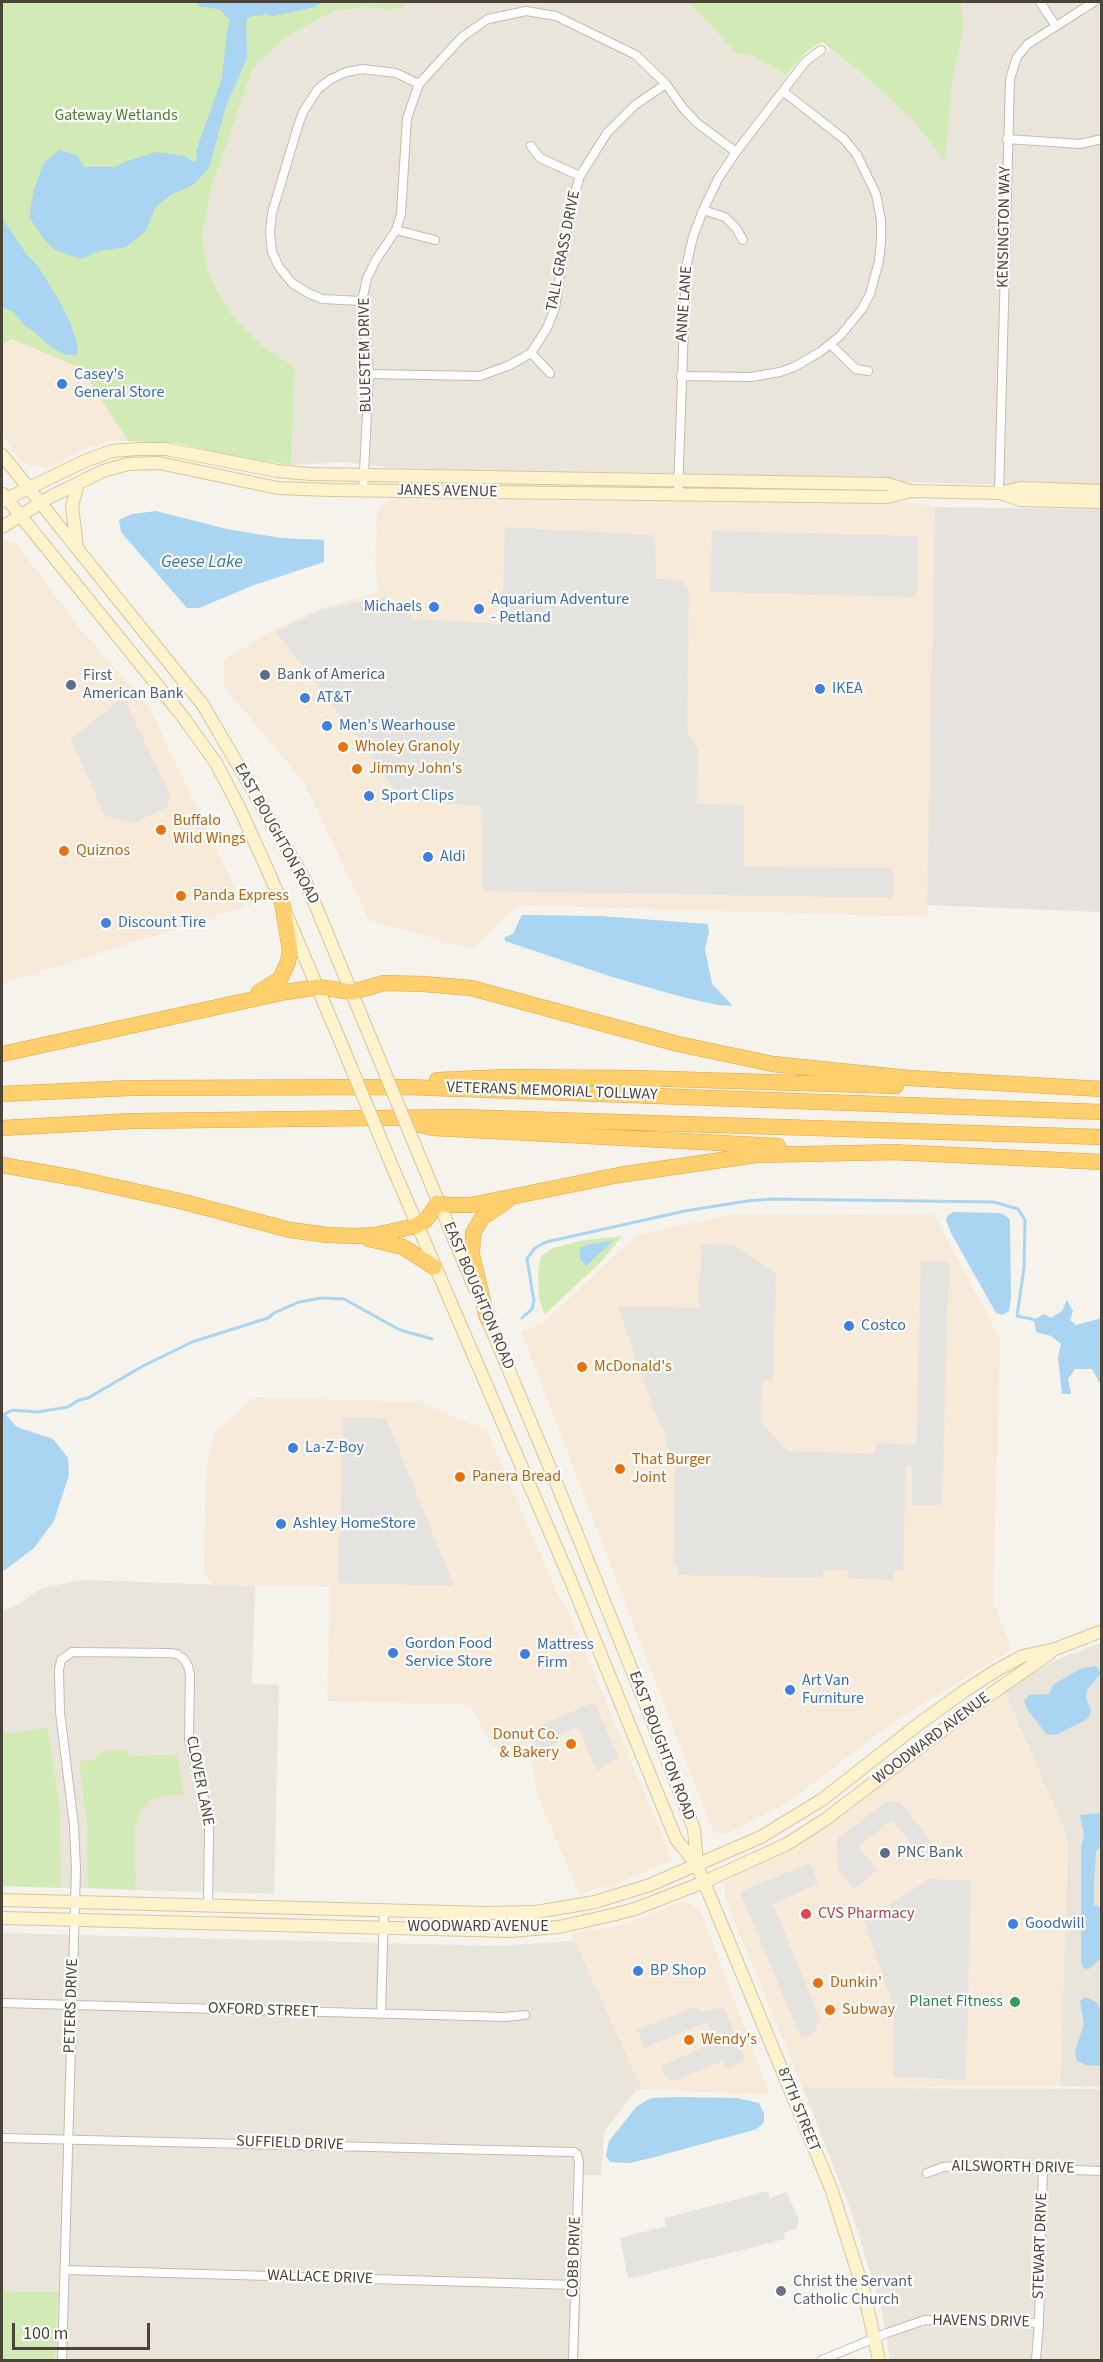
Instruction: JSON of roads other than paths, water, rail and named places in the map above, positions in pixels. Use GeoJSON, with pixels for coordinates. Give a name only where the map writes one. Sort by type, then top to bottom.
{"type":"FeatureCollection","features":[{"type":"Feature","properties":{"kind":"highway"},"geometry":{"type":"LineString","coordinates":[[240,1001],[272,985],[285,971],[290,951],[282,902]]}},
{"type":"Feature","properties":{"kind":"highway"},"geometry":{"type":"LineString","coordinates":[[2,1053],[240,1001],[318,987],[352,992],[384,983],[424,984],[471,988],[678,1044],[773,1064],[909,1078],[1101,1089]]}},
{"type":"Feature","properties":{"kind":"highway"},"geometry":{"type":"LineString","coordinates":[[405,1087],[444,1078],[505,1077],[1064,1088]]}},
{"type":"Feature","properties":{"kind":"highway","name":"VETERANS MEMORIAL TOLLWAY"},"geometry":{"type":"LineString","coordinates":[[2,1094],[130,1088],[405,1087],[1101,1112]]}},
{"type":"Feature","properties":{"kind":"highway","name":"VETERANS MEMORIAL TOLLWAY"},"geometry":{"type":"LineString","coordinates":[[2,1128],[132,1121],[471,1117],[1101,1137]]}},
{"type":"Feature","properties":{"kind":"highway"},"geometry":{"type":"LineString","coordinates":[[387,1118],[433,1128],[1101,1162]]}},
{"type":"Feature","properties":{"kind":"highway"},"geometry":{"type":"LineString","coordinates":[[2,1165],[75,1178],[184,1202],[290,1230],[355,1236],[375,1235],[416,1226],[426,1220],[438,1203],[462,1206],[619,1175],[756,1155],[900,1152]]}},
{"type":"Feature","properties":{"kind":"highway"},"geometry":{"type":"LineString","coordinates":[[487,1318],[472,1255],[473,1233],[482,1218],[514,1196]]}},
{"type":"Feature","properties":{"kind":"highway"},"geometry":{"type":"LineString","coordinates":[[355,1236],[403,1247],[434,1267]]}},
{"type":"Feature","properties":{"kind":"main road","name":"JANES AVENUE"},"geometry":{"type":"LineString","coordinates":[[3,497],[29,488],[112,451],[138,449],[178,451],[277,471],[678,487]]}},
{"type":"Feature","properties":{"kind":"main road","name":"EAST BOUGHTON ROAD"},"geometry":{"type":"LineString","coordinates":[[2,455],[203,705],[305,880],[596,1580],[693,1829],[697,1865]]}},
{"type":"Feature","properties":{"kind":"main road","name":"JANES AVENUE"},"geometry":{"type":"LineString","coordinates":[[2,527],[78,483],[103,471],[128,464],[159,463],[278,488],[430,493],[887,484],[910,491],[999,493],[1021,488],[1101,491]]}},
{"type":"Feature","properties":{"kind":"main road"},"geometry":{"type":"LineString","coordinates":[[77,548],[72,506],[78,483]]}},
{"type":"Feature","properties":{"kind":"main road","name":"JANES AVENUE"},"geometry":{"type":"LineString","coordinates":[[999,493],[1020,500],[1101,502]]}},
{"type":"Feature","properties":{"kind":"main road","name":"EAST BOUGHTON ROAD"},"geometry":{"type":"LineString","coordinates":[[3,497],[183,717],[216,763],[239,807],[318,987],[416,1226],[570,1579],[676,1839],[697,1865]]}},
{"type":"Feature","properties":{"kind":"main road","name":"WOODWARD AVENUE"},"geometry":{"type":"LineString","coordinates":[[2,1900],[520,1913],[556,1909],[625,1894],[761,1837],[823,1799],[920,1723],[997,1670],[1023,1656],[1055,1649],[1101,1632]]}},
{"type":"Feature","properties":{"kind":"main road","name":"WOODWARD AVENUE"},"geometry":{"type":"LineString","coordinates":[[2,1918],[510,1931],[559,1927],[635,1909],[768,1854],[826,1819],[978,1703],[1055,1649]]}},
{"type":"Feature","properties":{"kind":"main road","name":"87TH STREET"},"geometry":{"type":"LineString","coordinates":[[697,1865],[832,2191],[853,2251],[879,2361]]}},
{"type":"Feature","properties":{"kind":"street"},"geometry":{"type":"LineString","coordinates":[[1040,2],[1055,25]]}},
{"type":"Feature","properties":{"kind":"street","name":"KENSINGTON WAY"},"geometry":{"type":"LineString","coordinates":[[999,493],[1009,86],[1017,57],[1028,44],[1094,2]]}},
{"type":"Feature","properties":{"kind":"street","name":"BLUESTEM DRIVE"},"geometry":{"type":"LineString","coordinates":[[363,490],[369,374],[362,301],[367,279],[376,260],[396,230],[401,214],[407,118],[419,84],[462,37],[488,19],[526,11],[556,16],[636,55],[666,84],[697,123],[736,152]]}},
{"type":"Feature","properties":{"kind":"street","name":"ANNE LANE"},"geometry":{"type":"LineString","coordinates":[[678,487],[686,267],[693,237],[718,179],[736,152],[806,61],[821,50]]}},
{"type":"Feature","properties":{"kind":"street"},"geometry":{"type":"LineString","coordinates":[[362,301],[322,298],[292,283],[279,267],[272,252],[270,232],[273,213],[298,126],[307,105],[318,89],[331,79],[346,72],[363,69],[396,73],[419,84]]}},
{"type":"Feature","properties":{"kind":"street","name":"TALL GRASS DRIVE"},"geometry":{"type":"LineString","coordinates":[[369,374],[480,376],[510,365],[531,353],[547,328],[555,308],[570,210],[580,176],[607,133],[635,105],[666,84]]}},
{"type":"Feature","properties":{"kind":"street"},"geometry":{"type":"LineString","coordinates":[[681,376],[734,377],[773,373],[806,361],[830,344],[852,323],[862,309],[876,273],[881,242],[881,220],[876,194],[857,155],[844,139],[784,92]]}},
{"type":"Feature","properties":{"kind":"street"},"geometry":{"type":"LineString","coordinates":[[1007,140],[1080,144],[1101,139]]}},
{"type":"Feature","properties":{"kind":"street"},"geometry":{"type":"LineString","coordinates":[[531,146],[540,158],[580,176]]}},
{"type":"Feature","properties":{"kind":"street"},"geometry":{"type":"LineString","coordinates":[[703,210],[725,217],[736,228],[743,240]]}},
{"type":"Feature","properties":{"kind":"street"},"geometry":{"type":"LineString","coordinates":[[396,230],[435,240]]}},
{"type":"Feature","properties":{"kind":"street"},"geometry":{"type":"LineString","coordinates":[[830,344],[856,369],[868,371]]}},
{"type":"Feature","properties":{"kind":"street"},"geometry":{"type":"LineString","coordinates":[[531,353],[550,373]]}},
{"type":"Feature","properties":{"kind":"street","name":"PETERS DRIVE"},"geometry":{"type":"LineString","coordinates":[[62,2361],[76,1846],[59,1695],[59,1670],[66,1655],[72,1652],[169,1653],[177,1654],[184,1659]]}},
{"type":"Feature","properties":{"kind":"street","name":"CLOVER LANE"},"geometry":{"type":"LineString","coordinates":[[184,1659],[190,1675],[189,1740],[207,1810],[209,1830],[208,1905]]}},
{"type":"Feature","properties":{"kind":"street"},"geometry":{"type":"LineString","coordinates":[[381,2014],[384,1910]]}},
{"type":"Feature","properties":{"kind":"street","name":"OXFORD STREET"},"geometry":{"type":"LineString","coordinates":[[2,2003],[505,2017],[525,2015]]}},
{"type":"Feature","properties":{"kind":"street","name":"SUFFIELD DRIVE"},"geometry":{"type":"LineString","coordinates":[[2,2138],[69,2138],[577,2154]]}},
{"type":"Feature","properties":{"kind":"street","name":"COBB DRIVE"},"geometry":{"type":"LineString","coordinates":[[573,2361],[579,2163],[577,2154]]}},
{"type":"Feature","properties":{"kind":"street","name":"AILSWORTH DRIVE"},"geometry":{"type":"LineString","coordinates":[[927,2173],[943,2167],[956,2166],[1101,2171]]}},
{"type":"Feature","properties":{"kind":"street","name":"STEWART DRIVE"},"geometry":{"type":"LineString","coordinates":[[1036,2361],[1043,2168]]}},
{"type":"Feature","properties":{"kind":"street","name":"WALLACE DRIVE"},"geometry":{"type":"LineString","coordinates":[[66,2270],[574,2285]]}},
{"type":"Feature","properties":{"kind":"street","name":"HAVENS DRIVE"},"geometry":{"type":"LineString","coordinates":[[822,2361],[919,2322],[933,2320],[1039,2322]]}},
{"type":"Feature","properties":{"kind":"water"},"geometry":{"type":"Polygon","coordinates":[[[195,2],[322,2],[315,7],[273,16],[266,14],[249,17],[246,21],[247,58],[226,106],[209,168],[193,185],[170,195],[155,208],[146,231],[126,247],[99,251],[81,259],[55,250],[45,241],[29,217],[34,189],[44,163],[59,150],[77,155],[84,167],[115,167],[156,152],[185,156],[191,161],[197,161],[196,151],[222,78],[230,20],[219,9],[200,7],[195,2]]]}},
{"type":"Feature","properties":{"kind":"water"},"geometry":{"type":"Polygon","coordinates":[[[2,218],[27,255],[38,266],[57,297],[70,322],[78,347],[77,355],[65,355],[51,347],[25,326],[14,312],[2,307],[2,218]]]}},
{"type":"Feature","properties":{"kind":"water","name":"Geese Lake"},"geometry":{"type":"Polygon","coordinates":[[[156,511],[227,529],[281,538],[324,540],[324,562],[254,585],[199,608],[187,608],[121,532],[119,520],[132,514],[156,511]]]}},
{"type":"Feature","properties":{"kind":"water"},"geometry":{"type":"Polygon","coordinates":[[[522,915],[600,916],[708,924],[709,932],[705,949],[712,984],[733,1006],[682,997],[612,977],[505,941],[505,937],[513,934],[522,915]]]}},
{"type":"Feature","properties":{"kind":"water"},"geometry":{"type":"Polygon","coordinates":[[[954,1212],[998,1213],[1010,1220],[1011,1299],[1009,1311],[1003,1315],[996,1313],[951,1233],[946,1220],[948,1215],[954,1212]]]}},
{"type":"Feature","properties":{"kind":"water"},"geometry":{"type":"Polygon","coordinates":[[[614,1240],[586,1266],[580,1259],[580,1248],[614,1240]]]}},
{"type":"Feature","properties":{"kind":"water"},"geometry":{"type":"Polygon","coordinates":[[[1067,1300],[1073,1311],[1070,1320],[1076,1325],[1102,1318],[1101,1385],[1092,1369],[1075,1369],[1068,1379],[1071,1394],[1062,1394],[1058,1357],[1061,1344],[1051,1336],[1036,1332],[1034,1320],[1044,1314],[1051,1318],[1062,1311],[1067,1300]]]}},
{"type":"Feature","properties":{"kind":"water"},"geometry":{"type":"Polygon","coordinates":[[[2,1411],[17,1427],[53,1439],[68,1458],[69,1475],[54,1521],[34,1548],[5,1570],[2,1570],[2,1411]]]}},
{"type":"Feature","properties":{"kind":"water"},"geometry":{"type":"Polygon","coordinates":[[[1096,1666],[1101,1673],[1087,1690],[1086,1698],[1091,1709],[1089,1718],[1058,1734],[1047,1735],[1024,1701],[1029,1695],[1049,1694],[1053,1685],[1063,1679],[1082,1668],[1096,1666]]]}},
{"type":"Feature","properties":{"kind":"water"},"geometry":{"type":"Polygon","coordinates":[[[1100,1813],[1101,1845],[1096,1852],[1094,1905],[1101,1907],[1101,1958],[1089,1969],[1083,1968],[1081,1959],[1081,1849],[1084,1835],[1080,1815],[1100,1813]]]}},
{"type":"Feature","properties":{"kind":"water"},"geometry":{"type":"Polygon","coordinates":[[[1085,1997],[1096,2002],[1100,2008],[1101,2066],[1086,2065],[1077,2061],[1075,2050],[1084,2025],[1080,2001],[1085,1997]]]}},
{"type":"Feature","properties":{"kind":"water"},"geometry":{"type":"Polygon","coordinates":[[[651,2098],[737,2098],[759,2103],[764,2114],[764,2122],[757,2129],[655,2157],[630,2163],[610,2162],[606,2156],[609,2141],[637,2106],[651,2098]]]}},
{"type":"Feature","properties":{"kind":"waterway"},"geometry":{"type":"LineString","coordinates":[[522,1318],[532,1309],[534,1301],[527,1259],[535,1248],[546,1242],[685,1211],[772,1199],[994,1202],[1018,1209],[1025,1220],[1024,1268],[1017,1316],[1036,1320]]}},
{"type":"Feature","properties":{"kind":"waterway"},"geometry":{"type":"LineString","coordinates":[[5,1414],[12,1410],[37,1412],[68,1407],[192,1342],[268,1318],[299,1302],[321,1298],[344,1299],[400,1330],[432,1339]]}},
{"type":"Feature","properties":{"kind":"place","name":"Casey's General Store"},"geometry":{"type":"Point","coordinates":[62,384]}},
{"type":"Feature","properties":{"kind":"place","name":"Michaels"},"geometry":{"type":"Point","coordinates":[434,607]}},
{"type":"Feature","properties":{"kind":"place","name":"Aquarium Adventure - Petland"},"geometry":{"type":"Point","coordinates":[479,609]}},
{"type":"Feature","properties":{"kind":"place","name":"Bank of America"},"geometry":{"type":"Point","coordinates":[265,675]}},
{"type":"Feature","properties":{"kind":"place","name":"First American Bank"},"geometry":{"type":"Point","coordinates":[71,685]}},
{"type":"Feature","properties":{"kind":"place","name":"IKEA"},"geometry":{"type":"Point","coordinates":[820,689]}},
{"type":"Feature","properties":{"kind":"place","name":"AT&T"},"geometry":{"type":"Point","coordinates":[305,698]}},
{"type":"Feature","properties":{"kind":"place","name":"Men's Wearhouse"},"geometry":{"type":"Point","coordinates":[327,726]}},
{"type":"Feature","properties":{"kind":"place","name":"Wholey Granoly"},"geometry":{"type":"Point","coordinates":[343,747]}},
{"type":"Feature","properties":{"kind":"place","name":"Jimmy John's"},"geometry":{"type":"Point","coordinates":[357,769]}},
{"type":"Feature","properties":{"kind":"place","name":"Sport Clips"},"geometry":{"type":"Point","coordinates":[369,796]}},
{"type":"Feature","properties":{"kind":"place","name":"Buffalo Wild Wings"},"geometry":{"type":"Point","coordinates":[161,830]}},
{"type":"Feature","properties":{"kind":"place","name":"Quiznos"},"geometry":{"type":"Point","coordinates":[64,851]}},
{"type":"Feature","properties":{"kind":"place","name":"Aldi"},"geometry":{"type":"Point","coordinates":[428,857]}},
{"type":"Feature","properties":{"kind":"place","name":"Panda Express"},"geometry":{"type":"Point","coordinates":[181,896]}},
{"type":"Feature","properties":{"kind":"place","name":"Discount Tire"},"geometry":{"type":"Point","coordinates":[106,923]}},
{"type":"Feature","properties":{"kind":"place","name":"Costco"},"geometry":{"type":"Point","coordinates":[849,1326]}},
{"type":"Feature","properties":{"kind":"place","name":"McDonald's"},"geometry":{"type":"Point","coordinates":[582,1367]}},
{"type":"Feature","properties":{"kind":"place","name":"La-Z-Boy"},"geometry":{"type":"Point","coordinates":[293,1448]}},
{"type":"Feature","properties":{"kind":"place","name":"That Burger Joint"},"geometry":{"type":"Point","coordinates":[620,1469]}},
{"type":"Feature","properties":{"kind":"place","name":"Panera Bread"},"geometry":{"type":"Point","coordinates":[460,1477]}},
{"type":"Feature","properties":{"kind":"place","name":"Ashley HomeStore"},"geometry":{"type":"Point","coordinates":[281,1524]}},
{"type":"Feature","properties":{"kind":"place","name":"Gordon Food Service Store"},"geometry":{"type":"Point","coordinates":[393,1653]}},
{"type":"Feature","properties":{"kind":"place","name":"Mattress Firm"},"geometry":{"type":"Point","coordinates":[525,1654]}},
{"type":"Feature","properties":{"kind":"place","name":"Art Van Furniture"},"geometry":{"type":"Point","coordinates":[790,1690]}},
{"type":"Feature","properties":{"kind":"place","name":"Donut Co. & Bakery"},"geometry":{"type":"Point","coordinates":[571,1744]}},
{"type":"Feature","properties":{"kind":"place","name":"PNC Bank"},"geometry":{"type":"Point","coordinates":[885,1853]}},
{"type":"Feature","properties":{"kind":"place","name":"CVS Pharmacy"},"geometry":{"type":"Point","coordinates":[806,1914]}},
{"type":"Feature","properties":{"kind":"place","name":"Goodwill"},"geometry":{"type":"Point","coordinates":[1013,1924]}},
{"type":"Feature","properties":{"kind":"place","name":"BP Shop"},"geometry":{"type":"Point","coordinates":[638,1971]}},
{"type":"Feature","properties":{"kind":"place","name":"Dunkin'"},"geometry":{"type":"Point","coordinates":[818,1983]}},
{"type":"Feature","properties":{"kind":"place","name":"Planet Fitness"},"geometry":{"type":"Point","coordinates":[1015,2002]}},
{"type":"Feature","properties":{"kind":"place","name":"Subway"},"geometry":{"type":"Point","coordinates":[830,2010]}},
{"type":"Feature","properties":{"kind":"place","name":"Wendy's"},"geometry":{"type":"Point","coordinates":[689,2040]}},
{"type":"Feature","properties":{"kind":"place","name":"Christ the Servant Catholic Church"},"geometry":{"type":"Point","coordinates":[781,2291]}},
{"type":"Feature","properties":{"kind":"park label","name":"Gateway Wetlands"},"geometry":{"type":"Point","coordinates":[116,116]}}]}
